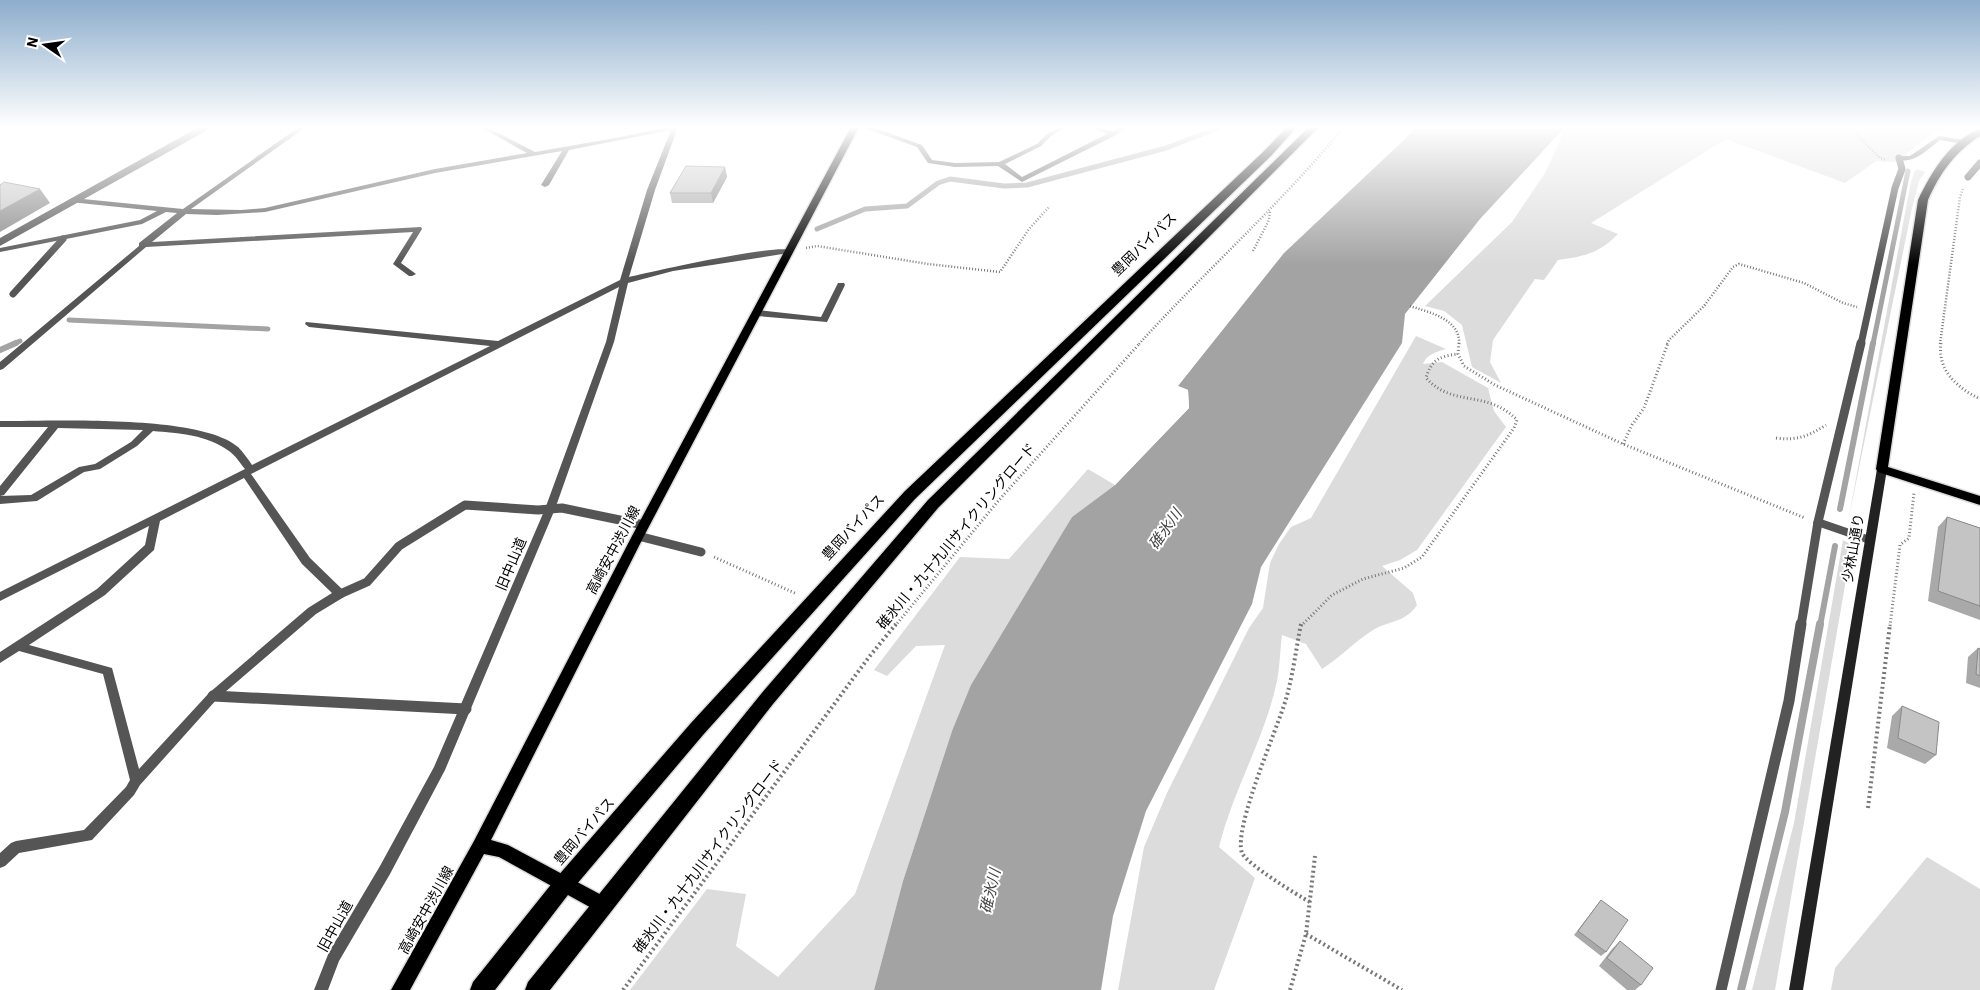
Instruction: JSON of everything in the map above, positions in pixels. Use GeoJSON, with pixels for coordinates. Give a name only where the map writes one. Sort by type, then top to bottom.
{"type":"FeatureCollection","features":[{"type":"Feature","properties":{"kind":"highway","name":"豊岡バイパス"},"geometry":{"type":"LineString","coordinates":[[481,990],[564,884],[748,671],[910,495],[1247,173]]}},
{"type":"Feature","properties":{"kind":"highway"},"geometry":{"type":"LineString","coordinates":[[536,990],[767,700],[933,504],[1154,288],[1268,173]]}},
{"type":"Feature","properties":{"kind":"main road","name":"高崎安中渋川線"},"geometry":{"type":"LineString","coordinates":[[400,990],[480,846],[641,530],[831,173]]}},
{"type":"Feature","properties":{"kind":"main road","name":"少林山通り"},"geometry":{"type":"LineString","coordinates":[[1882,469],[1923,200],[1936,173]]}},
{"type":"Feature","properties":{"kind":"main road"},"geometry":{"type":"LineString","coordinates":[[1882,469],[1980,501]]}},
{"type":"Feature","properties":{"kind":"main road"},"geometry":{"type":"LineString","coordinates":[[480,846],[502,850],[603,904]]}},
{"type":"Feature","properties":{"kind":"street"},"geometry":{"type":"LineString","coordinates":[[0,367],[182,212],[237,173]]}},
{"type":"Feature","properties":{"kind":"street"},"geometry":{"type":"LineString","coordinates":[[73,200],[182,212],[239,213],[264,210],[425,173]]}},
{"type":"Feature","properties":{"kind":"street"},"geometry":{"type":"LineString","coordinates":[[545,185],[552,173]]}},
{"type":"Feature","properties":{"kind":"street","name":"旧中山道"},"geometry":{"type":"LineString","coordinates":[[321,990],[334,957],[385,870],[439,770],[550,509],[610,342],[624,281],[657,173]]}},
{"type":"Feature","properties":{"kind":"street"},"geometry":{"type":"LineString","coordinates":[[1013,173],[1022,180],[1036,173]]}},
{"type":"Feature","properties":{"kind":"street"},"geometry":{"type":"LineString","coordinates":[[0,250],[142,222],[165,210]]}},
{"type":"Feature","properties":{"kind":"street"},"geometry":{"type":"LineString","coordinates":[[142,245],[418,230],[397,264],[412,274]]}},
{"type":"Feature","properties":{"kind":"street"},"geometry":{"type":"LineString","coordinates":[[0,596],[624,281],[673,269],[789,251]]}},
{"type":"Feature","properties":{"kind":"street"},"geometry":{"type":"LineString","coordinates":[[756,312],[824,320],[841,285]]}},
{"type":"Feature","properties":{"kind":"street"},"geometry":{"type":"LineString","coordinates":[[309,324],[501,344]]}},
{"type":"Feature","properties":{"kind":"street"},"geometry":{"type":"LineString","coordinates":[[0,424],[125,425],[180,430],[216,439],[234,449],[306,561],[340,594],[312,611],[213,696],[136,781],[130,791],[87,836],[16,847],[0,862]]}},
{"type":"Feature","properties":{"kind":"street"},"geometry":{"type":"LineString","coordinates":[[0,494],[55,425]]}},
{"type":"Feature","properties":{"kind":"street"},"geometry":{"type":"LineString","coordinates":[[0,500],[33,498],[82,470],[97,467],[134,444],[151,427]]}},
{"type":"Feature","properties":{"kind":"street","name":"少林山通り"},"geometry":{"type":"LineString","coordinates":[[1796,990],[1882,469]]}},
{"type":"Feature","properties":{"kind":"street"},"geometry":{"type":"LineString","coordinates":[[0,658],[108,586],[150,546],[155,518]]}},
{"type":"Feature","properties":{"kind":"street"},"geometry":{"type":"LineString","coordinates":[[1818,522],[1869,540]]}},
{"type":"Feature","properties":{"kind":"street"},"geometry":{"type":"LineString","coordinates":[[17,646],[108,671],[136,781]]}},
{"type":"Feature","properties":{"kind":"lane"},"geometry":{"type":"LineString","coordinates":[[0,242],[122,173]]}},
{"type":"Feature","properties":{"kind":"lane"},"geometry":{"type":"LineString","coordinates":[[1721,990],[1789,701],[1818,522],[1895,188],[1900,173]]}},
{"type":"Feature","properties":{"kind":"lane"},"geometry":{"type":"LineString","coordinates":[[1968,177],[1971,173]]}},
{"type":"Feature","properties":{"kind":"lane"},"geometry":{"type":"LineString","coordinates":[[13,294],[63,239]]}},
{"type":"Feature","properties":{"kind":"lane"},"geometry":{"type":"LineString","coordinates":[[340,594],[367,582],[406,540],[466,505],[562,508],[641,530],[700,552]]}},
{"type":"Feature","properties":{"kind":"lane"},"geometry":{"type":"LineString","coordinates":[[213,696],[466,709]]}},
{"type":"Feature","properties":{"kind":"path","name":"碓氷川・九十九川サイクリングロード"},"geometry":{"type":"LineString","coordinates":[[623,990],[869,657],[999,500],[1155,326],[1305,173]]}},
{"type":"Feature","properties":{"kind":"path"},"geometry":{"type":"LineString","coordinates":[[1968,177],[1960,198],[1940,348],[1942,366],[1947,376],[1960,388],[1980,399]]}},
{"type":"Feature","properties":{"kind":"path"},"geometry":{"type":"LineString","coordinates":[[789,251],[817,246],[937,266],[1000,272],[1034,221],[1050,206]]}},
{"type":"Feature","properties":{"kind":"path"},"geometry":{"type":"LineString","coordinates":[[1252,251],[1269,220],[1270,211]]}},
{"type":"Feature","properties":{"kind":"path"},"geometry":{"type":"LineString","coordinates":[[1623,444],[1632,425],[1644,408],[1669,340],[1704,306],[1733,267],[1739,264],[1804,283],[1843,303],[1867,310]]}},
{"type":"Feature","properties":{"kind":"path"},"geometry":{"type":"LineString","coordinates":[[1410,306],[1441,317],[1448,322],[1455,329],[1459,340],[1458,354],[1464,366],[1495,385],[1623,444],[1818,522]]}},
{"type":"Feature","properties":{"kind":"path"},"geometry":{"type":"LineString","coordinates":[[1310,902],[1283,886],[1242,855],[1240,842],[1242,830],[1286,699],[1302,624],[1332,595],[1363,579],[1404,568],[1422,557],[1514,428],[1517,420],[1510,411],[1481,399],[1442,393],[1430,386],[1426,378],[1430,365],[1439,356],[1458,354]]}},
{"type":"Feature","properties":{"kind":"path"},"geometry":{"type":"LineString","coordinates":[[1776,438],[1790,441],[1806,438],[1836,419],[1843,419]]}},
{"type":"Feature","properties":{"kind":"path"},"geometry":{"type":"LineString","coordinates":[[1868,808],[1900,545],[1909,538],[1915,480]]}},
{"type":"Feature","properties":{"kind":"path"},"geometry":{"type":"LineString","coordinates":[[700,552],[721,559],[766,582],[798,594]]}},
{"type":"Feature","properties":{"kind":"path"},"geometry":{"type":"LineString","coordinates":[[1290,990],[1306,934],[1315,856]]}},
{"type":"Feature","properties":{"kind":"path"},"geometry":{"type":"LineString","coordinates":[[1306,934],[1402,990]]}},
{"type":"Feature","properties":{"kind":"shaded area"},"geometry":{"type":"Polygon","coordinates":[[[1545,173],[1671,173],[1591,223],[1618,234],[1611,241],[1591,253],[1558,260],[1544,280],[1535,279],[1493,340],[1490,362],[1501,383],[1472,367],[1462,325],[1444,311],[1425,306],[1512,222],[1545,173]]]}},
{"type":"Feature","properties":{"kind":"shaded area"},"geometry":{"type":"Polygon","coordinates":[[[1818,173],[1859,173],[1845,183],[1818,173]]]}},
{"type":"Feature","properties":{"kind":"shaded area"},"geometry":{"type":"Polygon","coordinates":[[[1914,173],[1924,173],[1919,181],[1912,208],[1848,522],[1914,173]]]}},
{"type":"Feature","properties":{"kind":"shaded area"},"geometry":{"type":"Polygon","coordinates":[[[1416,336],[1446,349],[1435,352],[1423,364],[1442,362],[1488,388],[1494,411],[1506,427],[1417,550],[1400,560],[1382,566],[1413,593],[1417,605],[1412,611],[1402,618],[1373,630],[1322,669],[1306,644],[1282,635],[1278,675],[1272,702],[1232,805],[1219,847],[1255,878],[1214,990],[1118,990],[1144,847],[1167,793],[1249,628],[1263,608],[1270,563],[1279,544],[1291,527],[1311,518],[1416,336]]]}},
{"type":"Feature","properties":{"kind":"shaded area"},"geometry":{"type":"Polygon","coordinates":[[[1088,469],[1115,485],[1072,517],[952,731],[903,881],[874,990],[630,990],[707,889],[746,894],[736,946],[778,977],[855,894],[945,645],[916,646],[887,676],[874,670],[960,557],[1009,559],[1088,469]]]}},
{"type":"Feature","properties":{"kind":"shaded area"},"geometry":{"type":"Polygon","coordinates":[[[1843,540],[1852,545],[1775,990],[1752,990],[1794,823],[1843,540]]]}},
{"type":"Feature","properties":{"kind":"shaded area"},"geometry":{"type":"Polygon","coordinates":[[[1927,857],[1980,889],[1980,990],[1831,990],[1835,968],[1927,857]]]}},
{"type":"Feature","properties":{"kind":"water","name":"碓氷川"},"geometry":{"type":"Polygon","coordinates":[[[1369,173],[1522,173],[1480,219],[1405,314],[1402,343],[1261,567],[1252,604],[1146,811],[1113,916],[1101,990],[874,990],[903,881],[952,731],[971,685],[1072,517],[1115,485],[1189,408],[1188,390],[1178,386],[1284,253],[1369,173]]]}},
{"type":"Feature","properties":{"kind":"pier"},"geometry":{"type":"Polygon","coordinates":[[[1175,385],[1188,390],[1189,408],[1115,485],[1113,483],[1187,407],[1186,391],[1177,388],[1175,385]]]}},
{"type":"Feature","properties":{"kind":"building"},"geometry":{"type":"Polygon","coordinates":[[[682,173],[722,173],[711,193],[670,193],[682,173]]]}},
{"type":"Feature","properties":{"kind":"building"},"geometry":{"type":"Polygon","coordinates":[[[4,182],[40,189],[0,211],[0,185],[4,182]]]}},
{"type":"Feature","properties":{"kind":"building"},"geometry":{"type":"Polygon","coordinates":[[[1947,517],[1980,528],[1980,606],[1938,591],[1947,517]]]}},
{"type":"Feature","properties":{"kind":"building"},"geometry":{"type":"Polygon","coordinates":[[[1978,648],[1980,649],[1980,676],[1976,674],[1978,648]]]}},
{"type":"Feature","properties":{"kind":"building"},"geometry":{"type":"Polygon","coordinates":[[[1902,706],[1939,722],[1936,755],[1898,738],[1902,706]]]}},
{"type":"Feature","properties":{"kind":"building"},"geometry":{"type":"Polygon","coordinates":[[[1601,900],[1628,920],[1606,952],[1578,931],[1601,900]]]}},
{"type":"Feature","properties":{"kind":"building"},"geometry":{"type":"Polygon","coordinates":[[[1620,941],[1653,968],[1641,985],[1607,958],[1620,941]]]}},
{"type":"Feature","properties":{"kind":"waterway"},"geometry":{"type":"LineString","coordinates":[[817,229],[865,209],[907,206],[938,183],[950,179],[1004,186],[1027,185],[1071,173]]}},
{"type":"Feature","properties":{"kind":"waterway"},"geometry":{"type":"LineString","coordinates":[[1873,344],[1908,173]]}},
{"type":"Feature","properties":{"kind":"waterway"},"geometry":{"type":"LineString","coordinates":[[69,320],[268,329]]}},
{"type":"Feature","properties":{"kind":"waterway"},"geometry":{"type":"LineString","coordinates":[[13,344],[20,341]]}},
{"type":"Feature","properties":{"kind":"waterway"},"geometry":{"type":"LineString","coordinates":[[0,350],[16,343]]}},
{"type":"Feature","properties":{"kind":"waterway"},"geometry":{"type":"LineString","coordinates":[[1840,509],[1873,343]]}},
{"type":"Feature","properties":{"kind":"waterway"},"geometry":{"type":"LineString","coordinates":[[1820,626],[1835,546]]}},
{"type":"Feature","properties":{"kind":"waterway"},"geometry":{"type":"LineString","coordinates":[[1741,990],[1785,812],[1820,624]]}}]}
